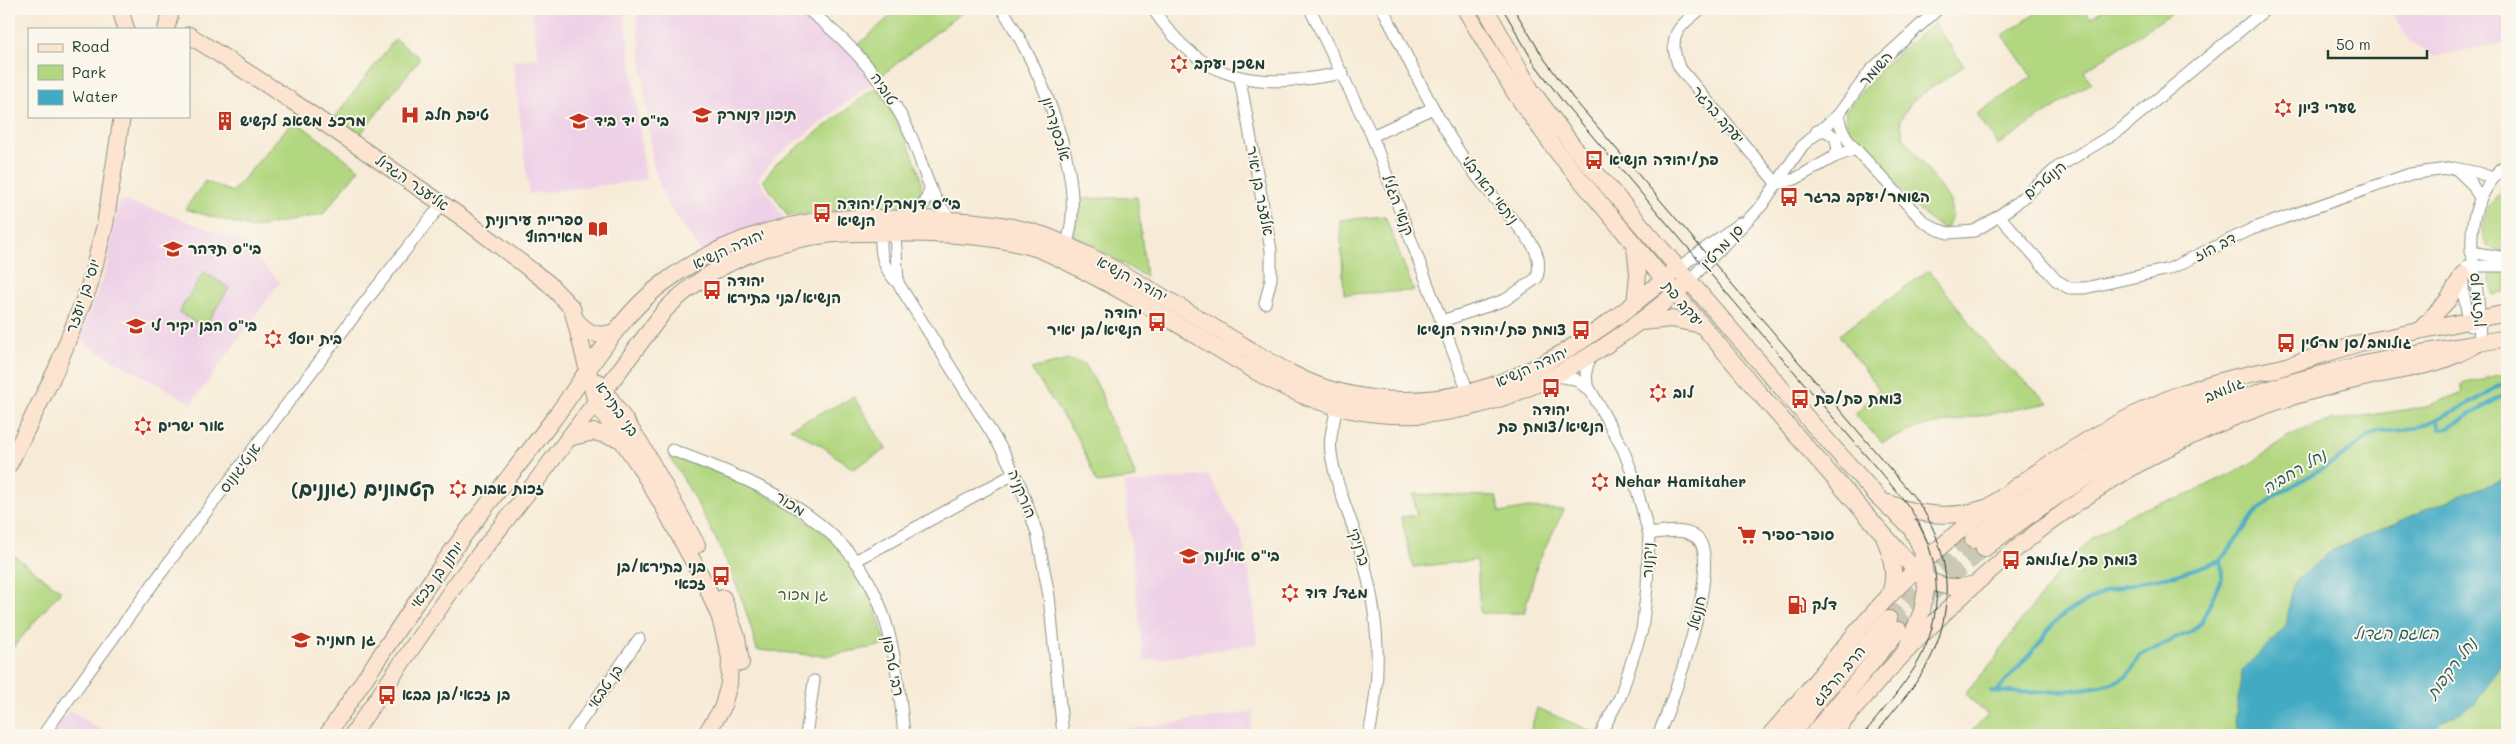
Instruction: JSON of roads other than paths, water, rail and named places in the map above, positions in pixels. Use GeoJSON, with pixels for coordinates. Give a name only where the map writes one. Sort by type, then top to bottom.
{"type":"FeatureCollection","features":[{"type":"Feature","properties":{"kind":"street"},"geometry":{"type":"LineString","coordinates":[[123,9],[123,24],[125,28]]}},
{"type":"Feature","properties":{"kind":"street","name":"טוביה"},"geometry":{"type":"LineString","coordinates":[[807,9],[839,34],[886,89],[912,139],[930,189],[941,208],[952,220]]}},
{"type":"Feature","properties":{"kind":"street","name":"אלכסנדריון"},"geometry":{"type":"LineString","coordinates":[[1002,9],[1029,55],[1059,130],[1065,152],[1071,193],[1071,217],[1063,251]]}},
{"type":"Feature","properties":{"kind":"street"},"geometry":{"type":"LineString","coordinates":[[1153,9],[1164,26],[1183,45],[1205,62],[1240,79],[1290,81],[1343,74]]}},
{"type":"Feature","properties":{"kind":"street","name":"קנאי הגליל"},"geometry":{"type":"LineString","coordinates":[[1310,9],[1372,136],[1471,400]]}},
{"type":"Feature","properties":{"kind":"street","name":"ניתאי הארבלי"},"geometry":{"type":"LineString","coordinates":[[1383,9],[1433,108],[1460,151],[1492,196],[1538,253],[1540,266],[1537,278],[1505,300],[1442,321]]}},
{"type":"Feature","properties":{"kind":"street","name":"יעקב פת"},"geometry":{"type":"LineString","coordinates":[[1465,9],[1495,62],[1534,121],[1635,246],[1701,325],[1874,521],[1922,570]]}},
{"type":"Feature","properties":{"kind":"street","name":"יעקב פת"},"geometry":{"type":"LineString","coordinates":[[1486,9],[1493,17],[1550,118],[1688,282],[1878,497],[1911,528],[1918,539],[1922,570],[1922,611],[1906,650]]}},
{"type":"Feature","properties":{"kind":"street","name":"יעקב ברגר"},"geometry":{"type":"LineString","coordinates":[[1701,9],[1681,25],[1673,40],[1674,52],[1679,67],[1777,184]]}},
{"type":"Feature","properties":{"kind":"street","name":"השומר"},"geometry":{"type":"LineString","coordinates":[[1777,184],[1790,160],[1817,131],[1838,115],[1872,70],[1938,9]]}},
{"type":"Feature","properties":{"kind":"street","name":"הנוטרים"},"geometry":{"type":"LineString","coordinates":[[1838,115],[1844,135],[1913,212],[1936,229],[1948,233],[1974,231],[2013,206],[2058,167],[2120,130],[2266,9]]}},
{"type":"Feature","properties":{"kind":"street","name":"אליעזר הגדול"},"geometry":{"type":"LineString","coordinates":[[190,35],[300,106],[548,283],[572,308],[588,371]]}},
{"type":"Feature","properties":{"kind":"street","name":"אלעזר בן יאיר"},"geometry":{"type":"LineString","coordinates":[[1240,79],[1271,250],[1271,279],[1265,303]]}},
{"type":"Feature","properties":{"kind":"street"},"geometry":{"type":"LineString","coordinates":[[1372,136],[1433,108]]}},
{"type":"Feature","properties":{"kind":"street","name":"יוסי בן יועזר"},"geometry":{"type":"LineString","coordinates":[[9,465],[56,370],[94,273],[105,225],[122,118]]}},
{"type":"Feature","properties":{"kind":"street"},"geometry":{"type":"LineString","coordinates":[[1817,131],[1826,131],[1835,138],[1838,147],[1834,157]]}},
{"type":"Feature","properties":{"kind":"street"},"geometry":{"type":"LineString","coordinates":[[1777,184],[1805,174],[1834,157],[1856,149]]}},
{"type":"Feature","properties":{"kind":"street","name":"סן מרטין"},"geometry":{"type":"LineString","coordinates":[[2479,343],[2467,269],[2474,213],[2480,198],[2492,178],[2507,163]]}},
{"type":"Feature","properties":{"kind":"street"},"geometry":{"type":"LineString","coordinates":[[2454,168],[2468,179],[2480,198]]}},
{"type":"Feature","properties":{"kind":"street","name":"דב הוז"},"geometry":{"type":"LineString","coordinates":[[1999,216],[2056,280],[2069,288],[2085,288],[2169,269],[2252,229],[2347,198],[2410,174],[2454,168],[2479,173],[2492,178]]}},
{"type":"Feature","properties":{"kind":"street","name":"סן מרטין"},"geometry":{"type":"LineString","coordinates":[[1688,282],[1756,212],[1777,184]]}},
{"type":"Feature","properties":{"kind":"street"},"geometry":{"type":"LineString","coordinates":[[906,218],[925,203],[930,189]]}},
{"type":"Feature","properties":{"kind":"street","name":"אנטיגונוס"},"geometry":{"type":"LineString","coordinates":[[43,735],[168,564],[372,293],[441,205]]}},
{"type":"Feature","properties":{"kind":"street","name":"סן מרטין"},"geometry":{"type":"LineString","coordinates":[[1677,269],[1702,249],[1756,212]]}},
{"type":"Feature","properties":{"kind":"street","name":"יהודה הנשיא"},"geometry":{"type":"LineString","coordinates":[[588,371],[614,332],[636,306],[678,272],[716,251],[780,227],[838,217],[952,220],[1018,228],[1063,251],[1152,289],[1277,366],[1334,391],[1403,399],[1471,400],[1508,398],[1556,376],[1590,357],[1639,322],[1688,282]]}},
{"type":"Feature","properties":{"kind":"street","name":"הורקניה"},"geometry":{"type":"LineString","coordinates":[[889,218],[884,263],[1003,451],[1037,533],[1054,635],[1063,735]]}},
{"type":"Feature","properties":{"kind":"street","name":"יהודה הנשיא"},"geometry":{"type":"LineString","coordinates":[[568,438],[664,310],[691,286],[722,267],[777,244],[811,236],[839,233],[969,237],[1063,251],[1270,379],[1303,396],[1336,407],[1372,412],[1424,414],[1471,400],[1498,384],[1546,364],[1596,334],[1677,269]]}},
{"type":"Feature","properties":{"kind":"street"},"geometry":{"type":"LineString","coordinates":[[1635,246],[1638,274],[1635,304]]}},
{"type":"Feature","properties":{"kind":"street"},"geometry":{"type":"LineString","coordinates":[[2470,252],[2507,258]]}},
{"type":"Feature","properties":{"kind":"street"},"geometry":{"type":"LineString","coordinates":[[2421,330],[2440,312],[2467,269],[2507,266]]}},
{"type":"Feature","properties":{"kind":"street","name":"גולומב"},"geometry":{"type":"LineString","coordinates":[[2507,312],[2360,343],[2279,368],[2202,399],[2126,436],[2050,481],[1978,544],[2131,452],[2214,411],[2316,375],[2507,338]]}},
{"type":"Feature","properties":{"kind":"street"},"geometry":{"type":"LineString","coordinates":[[1639,322],[1671,319],[1701,325]]}},
{"type":"Feature","properties":{"kind":"street"},"geometry":{"type":"LineString","coordinates":[[576,320],[591,334],[598,336],[614,332]]}},
{"type":"Feature","properties":{"kind":"street"},"geometry":{"type":"LineString","coordinates":[[1832,735],[1906,650],[1975,584],[2024,542],[2076,504],[2144,462],[2217,424],[2257,408],[2312,391],[2446,360],[2479,343]]}},
{"type":"Feature","properties":{"kind":"street","name":"ניקנור"},"geometry":{"type":"LineString","coordinates":[[1590,357],[1586,375],[1589,390],[1629,464],[1642,501],[1649,534],[1647,587],[1642,630],[1620,697],[1600,735]]}},
{"type":"Feature","properties":{"kind":"street"},"geometry":{"type":"LineString","coordinates":[[1770,735],[1886,599],[1922,570],[1991,505],[2056,461],[2156,406],[2209,384],[2279,368]]}},
{"type":"Feature","properties":{"kind":"street","name":"בני בתירא"},"geometry":{"type":"LineString","coordinates":[[588,371],[605,387],[641,444],[682,517],[720,591],[735,628],[739,648],[740,676],[733,705],[718,735]]}},
{"type":"Feature","properties":{"kind":"street","name":"בני בתירא"},"geometry":{"type":"LineString","coordinates":[[588,371],[596,403],[664,506],[706,585],[720,618],[730,658],[729,684],[722,709],[705,735]]}},
{"type":"Feature","properties":{"kind":"street","name":"יוחנן בן זכאי"},"geometry":{"type":"LineString","coordinates":[[327,735],[438,572],[588,371]]}},
{"type":"Feature","properties":{"kind":"street"},"geometry":{"type":"LineString","coordinates":[[1556,376],[1575,379],[1589,390]]}},
{"type":"Feature","properties":{"kind":"street","name":"ברניקי"},"geometry":{"type":"LineString","coordinates":[[1334,391],[1336,407],[1329,440],[1332,462],[1369,580],[1374,609],[1379,666],[1370,735]]}},
{"type":"Feature","properties":{"kind":"street"},"geometry":{"type":"LineString","coordinates":[[568,438],[594,432],[621,439]]}},
{"type":"Feature","properties":{"kind":"street","name":"יוחנן בן זכאי"},"geometry":{"type":"LineString","coordinates":[[352,735],[456,584],[568,438]]}},
{"type":"Feature","properties":{"kind":"street","name":"מכור"},"geometry":{"type":"LineString","coordinates":[[672,450],[720,468],[781,497],[831,534],[855,560],[877,599]]}},
{"type":"Feature","properties":{"kind":"street"},"geometry":{"type":"LineString","coordinates":[[855,560],[1014,474]]}},
{"type":"Feature","properties":{"kind":"street"},"geometry":{"type":"LineString","coordinates":[[1878,497],[1904,508],[1936,514],[1966,513],[1991,505]]}},
{"type":"Feature","properties":{"kind":"street"},"geometry":{"type":"LineString","coordinates":[[1874,521],[1885,539],[1892,560],[1893,584],[1886,599]]}},
{"type":"Feature","properties":{"kind":"street","name":"חננאל"},"geometry":{"type":"LineString","coordinates":[[1649,534],[1673,531],[1687,532],[1698,538],[1704,548],[1707,565],[1702,594],[1684,663],[1658,735]]}},
{"type":"Feature","properties":{"kind":"street"},"geometry":{"type":"LineString","coordinates":[[1922,570],[1947,587],[1964,587],[1975,584]]}},
{"type":"Feature","properties":{"kind":"street","name":"רבי טרפון"},"geometry":{"type":"LineString","coordinates":[[877,599],[892,648],[904,735]]}},
{"type":"Feature","properties":{"kind":"street","name":"הרב הרצוג"},"geometry":{"type":"LineString","coordinates":[[1792,735],[1825,692],[1894,624],[1812,735]]}},
{"type":"Feature","properties":{"kind":"street","name":"בן טבאי"},"geometry":{"type":"LineString","coordinates":[[571,735],[639,639]]}},
{"type":"Feature","properties":{"kind":"street"},"geometry":{"type":"LineString","coordinates":[[806,735],[814,680]]}},
{"type":"Feature","properties":{"kind":"water","name":"האגם הגדול"},"geometry":{"type":"Polygon","coordinates":[[[2507,478],[2507,656],[2475,704],[2441,723],[2430,735],[2237,735],[2235,721],[2242,670],[2286,626],[2293,583],[2331,551],[2453,498],[2507,478]]]}},
{"type":"Feature","properties":{"kind":"waterway","name":"נחל רחביה"},"geometry":{"type":"LineString","coordinates":[[1991,691],[2040,692],[2080,689],[2098,686],[2125,677],[2140,655],[2192,631],[2201,623],[2222,577],[2221,560],[2258,510],[2278,494],[2340,458],[2368,437],[2379,432],[2416,429],[2471,403],[2507,381]]}},
{"type":"Feature","properties":{"kind":"waterway","name":"נחל רקפות"},"geometry":{"type":"LineString","coordinates":[[2437,419],[2440,429],[2448,428],[2507,393]]}},
{"type":"Feature","properties":{"kind":"waterway"},"geometry":{"type":"LineString","coordinates":[[1996,692],[2039,644],[2051,626],[2064,614],[2106,591],[2176,575],[2221,560]]}},
{"type":"Feature","properties":{"kind":"tunnel"},"geometry":{"type":"LineString","coordinates":[[1889,619],[1934,572],[1973,540]]}},
{"type":"Feature","properties":{"kind":"tunnel"},"geometry":{"type":"LineString","coordinates":[[1899,630],[1934,592],[1984,549]]}},
{"type":"Feature","properties":{"kind":"tram line"},"geometry":{"type":"LineString","coordinates":[[1503,9],[1534,63],[1564,103],[1903,499],[1925,537],[1932,557],[1936,578],[1934,621],[1927,642],[1912,672],[1863,735]]}},
{"type":"Feature","properties":{"kind":"tram line"},"geometry":{"type":"LineString","coordinates":[[1514,9],[1543,57],[1572,97],[1910,492],[1924,511],[1942,554],[1946,576],[1946,599],[1943,621],[1937,643],[1927,665],[1875,735]]}},
{"type":"Feature","properties":{"kind":"place","name":"משכן יעקב"},"geometry":{"type":"Point","coordinates":[1179,64]}},
{"type":"Feature","properties":{"kind":"place","name":"שערי ציון"},"geometry":{"type":"Point","coordinates":[2283,108]}},
{"type":"Feature","properties":{"kind":"place","name":"טיפת חלב"},"geometry":{"type":"Point","coordinates":[410,115]}},
{"type":"Feature","properties":{"kind":"place","name":"תיכון דנמרק"},"geometry":{"type":"Point","coordinates":[702,115]}},
{"type":"Feature","properties":{"kind":"place","name":"מרכז משאב לקשיש"},"geometry":{"type":"Point","coordinates":[225,121]}},
{"type":"Feature","properties":{"kind":"place","name":"בי\"ס יד ביד"},"geometry":{"type":"Point","coordinates":[579,121]}},
{"type":"Feature","properties":{"kind":"place","name":"פת/יהודה הנשיא"},"geometry":{"type":"Point","coordinates":[1594,160]}},
{"type":"Feature","properties":{"kind":"place","name":"השומר/יעקב ברגר"},"geometry":{"type":"Point","coordinates":[1789,197]}},
{"type":"Feature","properties":{"kind":"place","name":"בי״ס דנמרק/יהודה הנשיא"},"geometry":{"type":"Point","coordinates":[822,213]}},
{"type":"Feature","properties":{"kind":"place","name":"ספרייה עירונית מאירהוף"},"geometry":{"type":"Point","coordinates":[598,229]}},
{"type":"Feature","properties":{"kind":"place","name":"בי\"ס תדהר"},"geometry":{"type":"Point","coordinates":[173,249]}},
{"type":"Feature","properties":{"kind":"place","name":"יהודה הנשיא/בני בתירא"},"geometry":{"type":"Point","coordinates":[712,290]}},
{"type":"Feature","properties":{"kind":"place","name":"יהודה הנשיא/בן יאיר"},"geometry":{"type":"Point","coordinates":[1157,322]}},
{"type":"Feature","properties":{"kind":"place","name":"בי\"ס הבן יקיר לי"},"geometry":{"type":"Point","coordinates":[136,326]}},
{"type":"Feature","properties":{"kind":"place","name":"צומת פת/יהודה הנשיא"},"geometry":{"type":"Point","coordinates":[1581,330]}},
{"type":"Feature","properties":{"kind":"place","name":"בית יוסף"},"geometry":{"type":"Point","coordinates":[273,339]}},
{"type":"Feature","properties":{"kind":"place","name":"גולומב/סן מרטין"},"geometry":{"type":"Point","coordinates":[2286,343]}},
{"type":"Feature","properties":{"kind":"place","name":"יהודה הנשיא/צומת פת"},"geometry":{"type":"Point","coordinates":[1551,388]}},
{"type":"Feature","properties":{"kind":"place","name":"לוב"},"geometry":{"type":"Point","coordinates":[1658,393]}},
{"type":"Feature","properties":{"kind":"place","name":"צומת פת/פת"},"geometry":{"type":"Point","coordinates":[1800,399]}},
{"type":"Feature","properties":{"kind":"place","name":"אור ישרים"},"geometry":{"type":"Point","coordinates":[143,426]}},
{"type":"Feature","properties":{"kind":"place","name":"Nehar Hamitaher"},"geometry":{"type":"Point","coordinates":[1600,482]}},
{"type":"Feature","properties":{"kind":"place","name":"זכות אבות"},"geometry":{"type":"Point","coordinates":[458,489]}},
{"type":"Feature","properties":{"kind":"place","name":"סופר-ספיר"},"geometry":{"type":"Point","coordinates":[1747,535]}},
{"type":"Feature","properties":{"kind":"place","name":"בי\"ס אילנות"},"geometry":{"type":"Point","coordinates":[1189,556]}},
{"type":"Feature","properties":{"kind":"place","name":"צומת פת/גולומב"},"geometry":{"type":"Point","coordinates":[2011,560]}},
{"type":"Feature","properties":{"kind":"place","name":"בני בתירא/בן זכאי"},"geometry":{"type":"Point","coordinates":[721,576]}},
{"type":"Feature","properties":{"kind":"place","name":"מגדל דוד"},"geometry":{"type":"Point","coordinates":[1290,593]}},
{"type":"Feature","properties":{"kind":"place","name":"דלק"},"geometry":{"type":"Point","coordinates":[1797,605]}},
{"type":"Feature","properties":{"kind":"place","name":"גן חמניה"},"geometry":{"type":"Point","coordinates":[301,640]}},
{"type":"Feature","properties":{"kind":"place","name":"בן זכאי/בן בבא"},"geometry":{"type":"Point","coordinates":[387,695]}},
{"type":"Feature","properties":{"kind":"district","name":"קטמונים (גוננים)"},"geometry":{"type":"Point","coordinates":[363,489]}},
{"type":"Feature","properties":{"kind":"park label","name":"גן מכור"},"geometry":{"type":"Point","coordinates":[803,595]}}]}
